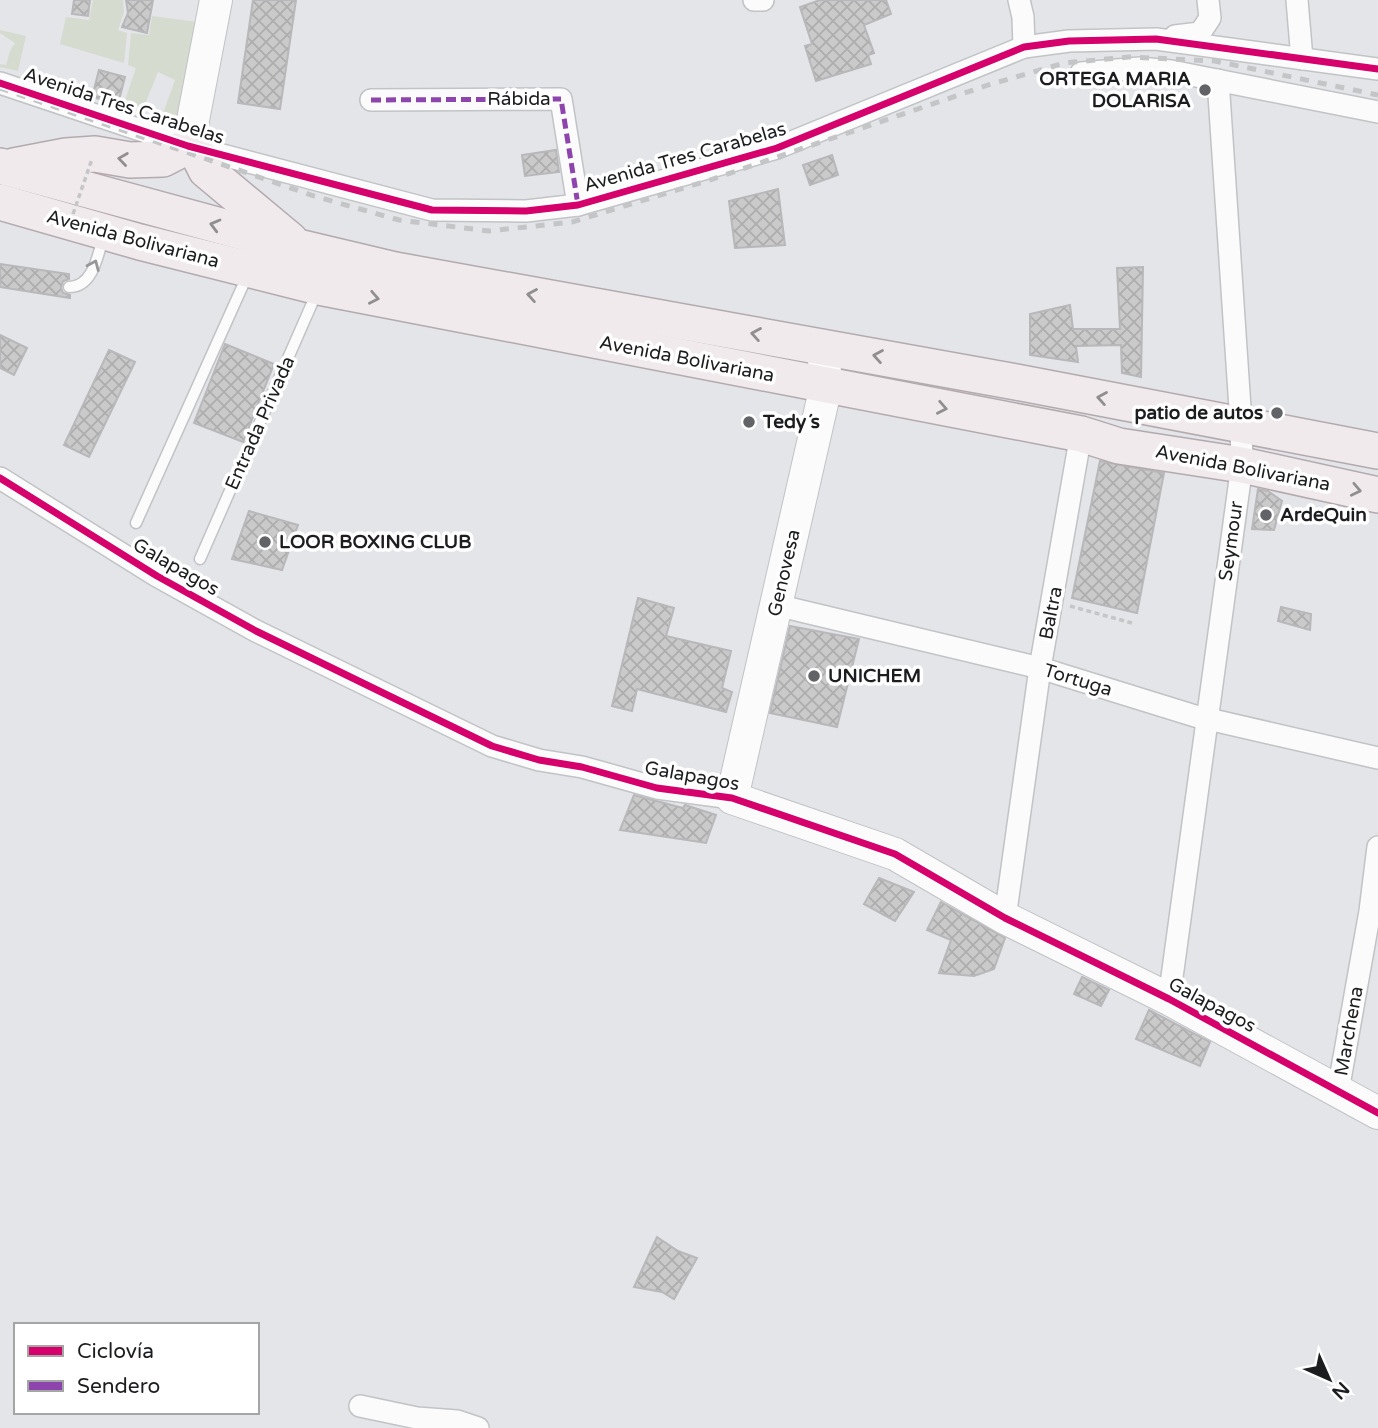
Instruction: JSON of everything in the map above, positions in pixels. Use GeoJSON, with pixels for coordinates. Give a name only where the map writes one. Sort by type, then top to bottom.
{"type":"FeatureCollection","features":[{"type":"Feature","properties":{"kind":"main road"},"geometry":{"type":"LineString","coordinates":[[2,167],[95,154],[130,160],[163,159],[188,146],[199,156],[206,170],[298,247]]}},
{"type":"Feature","properties":{"kind":"main road","name":"Avenida Bolivariana"},"geometry":{"type":"LineString","coordinates":[[2,167],[298,247],[396,270],[824,346],[1378,451]]}},
{"type":"Feature","properties":{"kind":"main road","name":"Avenida Bolivariana"},"geometry":{"type":"LineString","coordinates":[[0,202],[250,271],[319,287],[1081,434],[1119,446],[1242,465],[1378,495]]}},
{"type":"Feature","properties":{"kind":"street"},"geometry":{"type":"LineString","coordinates":[[188,146],[216,0]]}},
{"type":"Feature","properties":{"kind":"street"},"geometry":{"type":"LineString","coordinates":[[754,0],[763,0]]}},
{"type":"Feature","properties":{"kind":"street"},"geometry":{"type":"LineString","coordinates":[[1019,0],[1023,17],[1024,47]]}},
{"type":"Feature","properties":{"kind":"street"},"geometry":{"type":"LineString","coordinates":[[1156,39],[1200,33],[1210,18],[1208,0]]}},
{"type":"Feature","properties":{"kind":"street"},"geometry":{"type":"LineString","coordinates":[[1297,0],[1302,59]]}},
{"type":"Feature","properties":{"kind":"street","name":"Avenida Tres Carabelas"},"geometry":{"type":"LineString","coordinates":[[0,83],[188,146],[432,210],[526,211],[578,205],[777,148],[1024,47],[1069,41],[1156,39],[1378,69]]}},
{"type":"Feature","properties":{"kind":"street"},"geometry":{"type":"LineString","coordinates":[[1081,73],[1140,68],[1171,71],[1378,112]]}},
{"type":"Feature","properties":{"kind":"street","name":"Seymour"},"geometry":{"type":"LineString","coordinates":[[1169,999],[1242,465],[1218,80]]}},
{"type":"Feature","properties":{"kind":"street","name":"Rábida"},"geometry":{"type":"LineString","coordinates":[[370,100],[561,99],[578,205]]}},
{"type":"Feature","properties":{"kind":"street","name":"Genovesa"},"geometry":{"type":"LineString","coordinates":[[732,798],[826,386],[824,346]]}},
{"type":"Feature","properties":{"kind":"street","name":"Baltra"},"geometry":{"type":"LineString","coordinates":[[1005,918],[1040,668],[1081,434]]}},
{"type":"Feature","properties":{"kind":"street","name":"Galapagos"},"geometry":{"type":"LineString","coordinates":[[0,478],[157,576],[256,631],[492,746],[657,788],[732,798],[895,854],[1005,918],[1169,999],[1378,1113]]}},
{"type":"Feature","properties":{"kind":"street","name":"Tortuga"},"geometry":{"type":"LineString","coordinates":[[776,605],[1040,668],[1207,718],[1378,758]]}},
{"type":"Feature","properties":{"kind":"street","name":"Marchena"},"geometry":{"type":"LineString","coordinates":[[1338,1091],[1370,911],[1378,847]]}},
{"type":"Feature","properties":{"kind":"street"},"geometry":{"type":"LineString","coordinates":[[360,1406],[478,1428]]}},
{"type":"Feature","properties":{"kind":"lane"},"geometry":{"type":"LineString","coordinates":[[69,286],[76,287],[81,284],[92,272],[106,232]]}},
{"type":"Feature","properties":{"kind":"lane"},"geometry":{"type":"LineString","coordinates":[[136,523],[250,271]]}},
{"type":"Feature","properties":{"kind":"lane","name":"Entrada Privada"},"geometry":{"type":"LineString","coordinates":[[200,559],[319,287]]}},
{"type":"Feature","properties":{"kind":"path"},"geometry":{"type":"LineString","coordinates":[[73,214],[92,159]]}},
{"type":"Feature","properties":{"kind":"path"},"geometry":{"type":"LineString","coordinates":[[1053,602],[1132,623]]}},
{"type":"Feature","properties":{"kind":"shaded area"},"geometry":{"type":"Polygon","coordinates":[[[93,0],[123,0],[124,12],[118,30],[127,33],[124,63],[60,44],[66,17],[89,20],[93,0]]]}},
{"type":"Feature","properties":{"kind":"shaded area"},"geometry":{"type":"Polygon","coordinates":[[[152,16],[198,22],[180,125],[161,119],[175,80],[158,72],[141,114],[122,109],[136,68],[128,65],[131,33],[149,35],[152,16]]]}},
{"type":"Feature","properties":{"kind":"shaded area"},"geometry":{"type":"Polygon","coordinates":[[[0,30],[26,36],[18,71],[0,67],[0,64],[6,65],[15,43],[0,33],[0,30]]]}},
{"type":"Feature","properties":{"kind":"building"},"geometry":{"type":"Polygon","coordinates":[[[74,0],[90,0],[88,16],[72,14],[74,0]]]}},
{"type":"Feature","properties":{"kind":"building"},"geometry":{"type":"Polygon","coordinates":[[[126,0],[153,0],[147,33],[122,27],[128,13],[126,0]]]}},
{"type":"Feature","properties":{"kind":"building"},"geometry":{"type":"Polygon","coordinates":[[[253,0],[296,0],[280,109],[238,103],[253,0]]]}},
{"type":"Feature","properties":{"kind":"building"},"geometry":{"type":"Polygon","coordinates":[[[820,0],[886,0],[891,14],[864,25],[874,53],[868,55],[871,64],[816,81],[805,46],[812,44],[800,7],[820,0]]]}},
{"type":"Feature","properties":{"kind":"building"},"geometry":{"type":"Polygon","coordinates":[[[99,70],[125,77],[118,104],[92,97],[99,70]]]}},
{"type":"Feature","properties":{"kind":"building"},"geometry":{"type":"Polygon","coordinates":[[[556,150],[559,172],[525,176],[522,155],[556,150]]]}},
{"type":"Feature","properties":{"kind":"building"},"geometry":{"type":"Polygon","coordinates":[[[832,155],[838,175],[810,185],[803,165],[832,155]]]}},
{"type":"Feature","properties":{"kind":"building"},"geometry":{"type":"Polygon","coordinates":[[[778,189],[785,245],[735,248],[729,201],[778,189]]]}},
{"type":"Feature","properties":{"kind":"building"},"geometry":{"type":"Polygon","coordinates":[[[0,264],[69,274],[69,279],[63,281],[61,288],[70,298],[0,287],[0,264]]]}},
{"type":"Feature","properties":{"kind":"building"},"geometry":{"type":"Polygon","coordinates":[[[1143,267],[1141,377],[1122,373],[1121,345],[1076,346],[1078,362],[1030,355],[1030,314],[1070,305],[1073,329],[1120,329],[1117,268],[1143,267]]]}},
{"type":"Feature","properties":{"kind":"building"},"geometry":{"type":"Polygon","coordinates":[[[0,335],[27,348],[14,375],[0,368],[0,335]]]}},
{"type":"Feature","properties":{"kind":"building"},"geometry":{"type":"Polygon","coordinates":[[[225,344],[274,364],[243,442],[194,423],[225,344]]]}},
{"type":"Feature","properties":{"kind":"building"},"geometry":{"type":"Polygon","coordinates":[[[109,350],[135,362],[89,457],[64,445],[109,350]]]}},
{"type":"Feature","properties":{"kind":"building"},"geometry":{"type":"Polygon","coordinates":[[[1100,461],[1164,473],[1137,613],[1072,598],[1100,461]]]}},
{"type":"Feature","properties":{"kind":"building","name":"ArdeQuin"},"geometry":{"type":"Polygon","coordinates":[[[1258,489],[1268,491],[1282,501],[1274,530],[1252,529],[1258,489]]]}},
{"type":"Feature","properties":{"kind":"building","name":"LOOR BOXING CLUB"},"geometry":{"type":"Polygon","coordinates":[[[249,511],[298,525],[282,570],[232,559],[249,511]]]}},
{"type":"Feature","properties":{"kind":"building"},"geometry":{"type":"Polygon","coordinates":[[[638,598],[674,608],[666,636],[731,651],[722,688],[732,692],[726,712],[637,689],[632,711],[612,706],[638,598]]]}},
{"type":"Feature","properties":{"kind":"building"},"geometry":{"type":"Polygon","coordinates":[[[1281,607],[1311,614],[1310,630],[1278,621],[1281,607]]]}},
{"type":"Feature","properties":{"kind":"building","name":"UNICHEM"},"geometry":{"type":"Polygon","coordinates":[[[790,626],[859,639],[837,727],[770,713],[790,626]]]}},
{"type":"Feature","properties":{"kind":"building"},"geometry":{"type":"Polygon","coordinates":[[[634,795],[683,808],[685,805],[716,815],[706,843],[620,830],[634,795]]]}},
{"type":"Feature","properties":{"kind":"building"},"geometry":{"type":"Polygon","coordinates":[[[879,878],[914,892],[895,921],[864,904],[879,878]]]}},
{"type":"Feature","properties":{"kind":"building"},"geometry":{"type":"Polygon","coordinates":[[[941,902],[1005,938],[994,969],[974,976],[939,973],[951,940],[927,930],[941,902]]]}},
{"type":"Feature","properties":{"kind":"building"},"geometry":{"type":"Polygon","coordinates":[[[1082,977],[1109,990],[1101,1006],[1074,994],[1082,977]]]}},
{"type":"Feature","properties":{"kind":"building"},"geometry":{"type":"Polygon","coordinates":[[[1149,1010],[1210,1042],[1200,1066],[1136,1039],[1149,1010]]]}},
{"type":"Feature","properties":{"kind":"building"},"geometry":{"type":"Polygon","coordinates":[[[657,1237],[678,1251],[697,1258],[674,1299],[662,1292],[634,1287],[657,1237]]]}},
{"type":"Feature","properties":{"kind":"railway"},"geometry":{"type":"LineString","coordinates":[[0,88],[314,196],[399,220],[489,231],[572,222],[710,180],[988,85],[1064,63],[1129,57],[1215,61],[1378,95]]}},
{"type":"Feature","properties":{"kind":"marked path"},"geometry":{"type":"LineString","coordinates":[[371,100],[561,99],[578,205]]}},
{"type":"Feature","properties":{"kind":"cycle path"},"geometry":{"type":"LineString","coordinates":[[0,83],[188,146],[432,210],[526,211],[578,205],[777,148],[1024,47],[1069,41],[1156,39],[1378,69]]}},
{"type":"Feature","properties":{"kind":"cycle path"},"geometry":{"type":"LineString","coordinates":[[0,478],[157,576],[256,631],[492,746],[657,788],[732,798],[895,854],[1005,918],[1169,999],[1378,1113]]}},
{"type":"Feature","properties":{"kind":"place","name":"ORTEGA MARIA DOLARISA"},"geometry":{"type":"Point","coordinates":[1205,90]}},
{"type":"Feature","properties":{"kind":"place","name":"patio de autos"},"geometry":{"type":"Point","coordinates":[1277,413]}},
{"type":"Feature","properties":{"kind":"place","name":"Tedy´s"},"geometry":{"type":"Point","coordinates":[749,422]}},
{"type":"Feature","properties":{"kind":"place","name":"ArdeQuin"},"geometry":{"type":"Point","coordinates":[1266,515]}},
{"type":"Feature","properties":{"kind":"place","name":"LOOR BOXING CLUB"},"geometry":{"type":"Point","coordinates":[265,542]}},
{"type":"Feature","properties":{"kind":"place","name":"UNICHEM"},"geometry":{"type":"Point","coordinates":[814,676]}}]}
